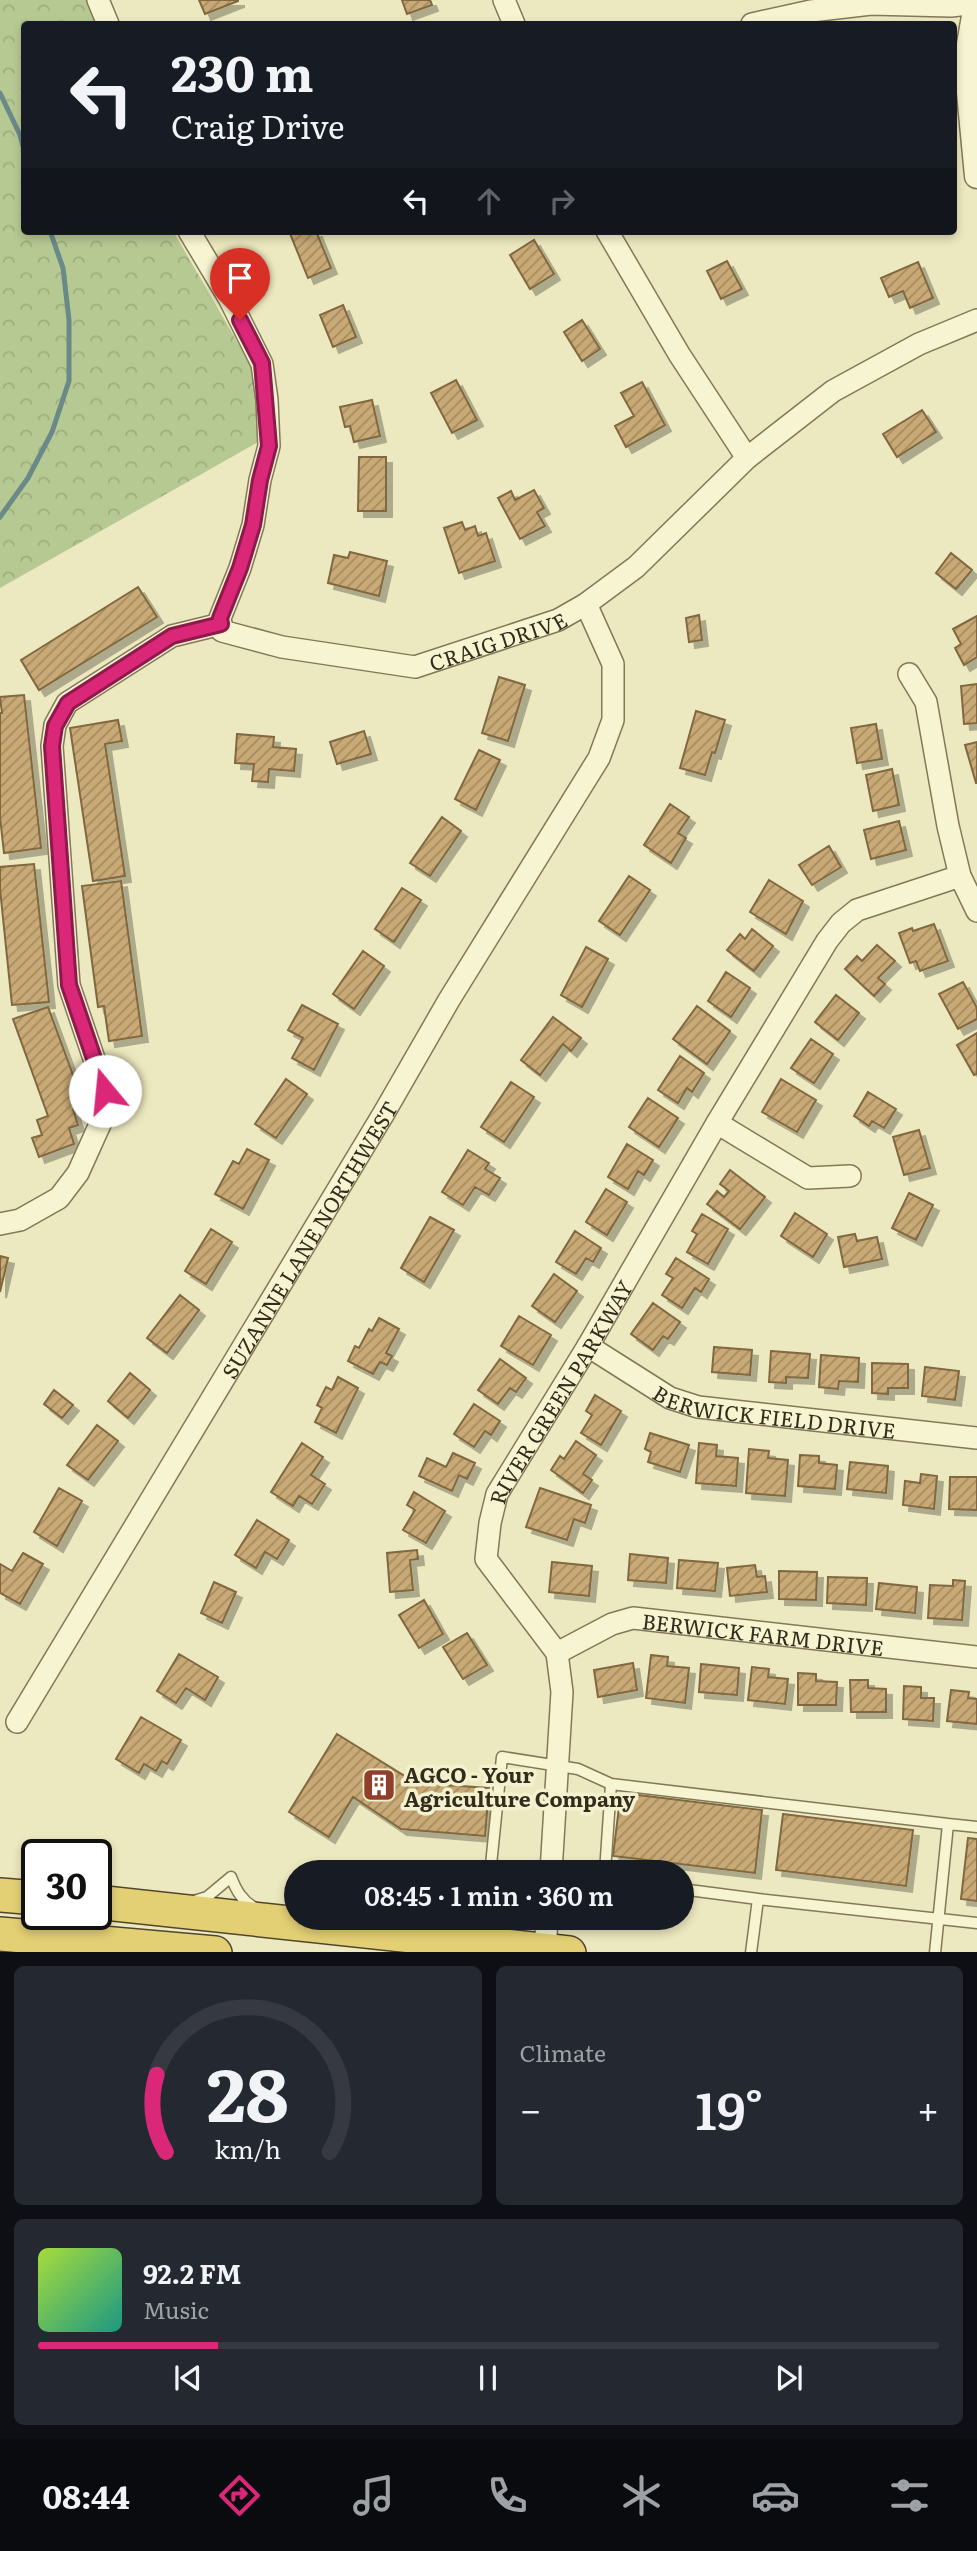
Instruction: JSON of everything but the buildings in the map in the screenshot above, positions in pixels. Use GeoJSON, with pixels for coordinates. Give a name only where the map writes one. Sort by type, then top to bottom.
{"type":"FeatureCollection","features":[{"type":"Feature","properties":{"kind":"highway"},"geometry":{"type":"LineString","coordinates":[[0,1895],[21,1897]]}},
{"type":"Feature","properties":{"kind":"highway"},"geometry":{"type":"LineString","coordinates":[[112,1903],[281,1921],[551,1943]]}},
{"type":"Feature","properties":{"kind":"highway"},"geometry":{"type":"LineString","coordinates":[[0,1934],[215,1952]]}},
{"type":"Feature","properties":{"kind":"street"},"geometry":{"type":"LineString","coordinates":[[98,0],[107,21]]}},
{"type":"Feature","properties":{"kind":"street"},"geometry":{"type":"LineString","coordinates":[[504,0],[513,21]]}},
{"type":"Feature","properties":{"kind":"street"},"geometry":{"type":"LineString","coordinates":[[766,21],[811,11],[872,4],[951,6],[977,2],[966,61],[977,176]]}},
{"type":"Feature","properties":{"kind":"street"},"geometry":{"type":"LineString","coordinates":[[0,1224],[20,1220],[59,1198],[78,1173],[101,1122],[105,1091],[69,985],[52,746],[55,726],[68,703],[113,671],[172,636],[221,624],[220,618],[240,568],[253,525],[269,446],[262,363],[229,298],[191,235]]}},
{"type":"Feature","properties":{"kind":"street"},"geometry":{"type":"LineString","coordinates":[[609,235],[679,354],[747,458]]}},
{"type":"Feature","properties":{"kind":"street","name":"CRAIG DRIVE"},"geometry":{"type":"LineString","coordinates":[[221,624],[222,631],[282,647],[415,667],[558,620],[586,604],[636,567],[747,458],[833,391],[919,344],[977,320]]}},
{"type":"Feature","properties":{"kind":"street","name":"SUZANNE LANE NORTHWEST"},"geometry":{"type":"LineString","coordinates":[[17,1722],[449,1000],[599,758],[613,720],[613,664],[586,604]]}},
{"type":"Feature","properties":{"kind":"street"},"geometry":{"type":"LineString","coordinates":[[909,674],[926,702],[936,767],[960,876],[977,911]]}},
{"type":"Feature","properties":{"kind":"street","name":"RIVER GREEN PARKWAY"},"geometry":{"type":"LineString","coordinates":[[552,1860],[562,1692],[557,1653],[486,1559],[490,1522],[497,1494],[588,1346],[717,1123],[827,941],[841,923],[857,910],[960,876]]}},
{"type":"Feature","properties":{"kind":"street"},"geometry":{"type":"LineString","coordinates":[[717,1123],[808,1178],[850,1176]]}},
{"type":"Feature","properties":{"kind":"street","name":"BERWICK FIELD DRIVE"},"geometry":{"type":"LineString","coordinates":[[588,1346],[670,1398],[698,1407],[977,1438]]}},
{"type":"Feature","properties":{"kind":"street","name":"BERWICK FARM DRIVE"},"geometry":{"type":"LineString","coordinates":[[557,1653],[612,1624],[633,1618],[977,1657]]}},
{"type":"Feature","properties":{"kind":"lane"},"geometry":{"type":"LineString","coordinates":[[492,1860],[502,1757],[558,1764],[578,1769],[611,1784],[977,1827]]}},
{"type":"Feature","properties":{"kind":"lane"},"geometry":{"type":"LineString","coordinates":[[606,1860],[611,1784]]}},
{"type":"Feature","properties":{"kind":"lane"},"geometry":{"type":"LineString","coordinates":[[935,1952],[948,1824]]}},
{"type":"Feature","properties":{"kind":"lane"},"geometry":{"type":"LineString","coordinates":[[694,1891],[977,1923]]}},
{"type":"Feature","properties":{"kind":"lane"},"geometry":{"type":"LineString","coordinates":[[751,1952],[758,1899]]}},
{"type":"Feature","properties":{"kind":"green space"},"geometry":{"type":"Polygon","coordinates":[[[0,0],[91,0],[98,21],[21,21],[21,235],[175,235],[256,374],[260,441],[0,588],[0,0]]]}},
{"type":"Feature","properties":{"kind":"waterway"},"geometry":{"type":"LineString","coordinates":[[0,93],[21,139]]}},
{"type":"Feature","properties":{"kind":"waterway"},"geometry":{"type":"LineString","coordinates":[[0,517],[28,478],[52,432],[69,381],[69,320],[63,268],[51,235]]}},
{"type":"Feature","properties":{"kind":"place","name":"AGCO - Your Agriculture Company"},"geometry":{"type":"Point","coordinates":[379,1785]}},
{"type":"Feature","properties":{"kind":"route"},"geometry":{"type":"LineString","coordinates":[[105,1091],[69,985],[52,746],[55,726],[68,703],[113,671],[172,636],[221,624],[220,618],[240,568],[253,525],[269,446],[262,363],[240,320]]}}]}
